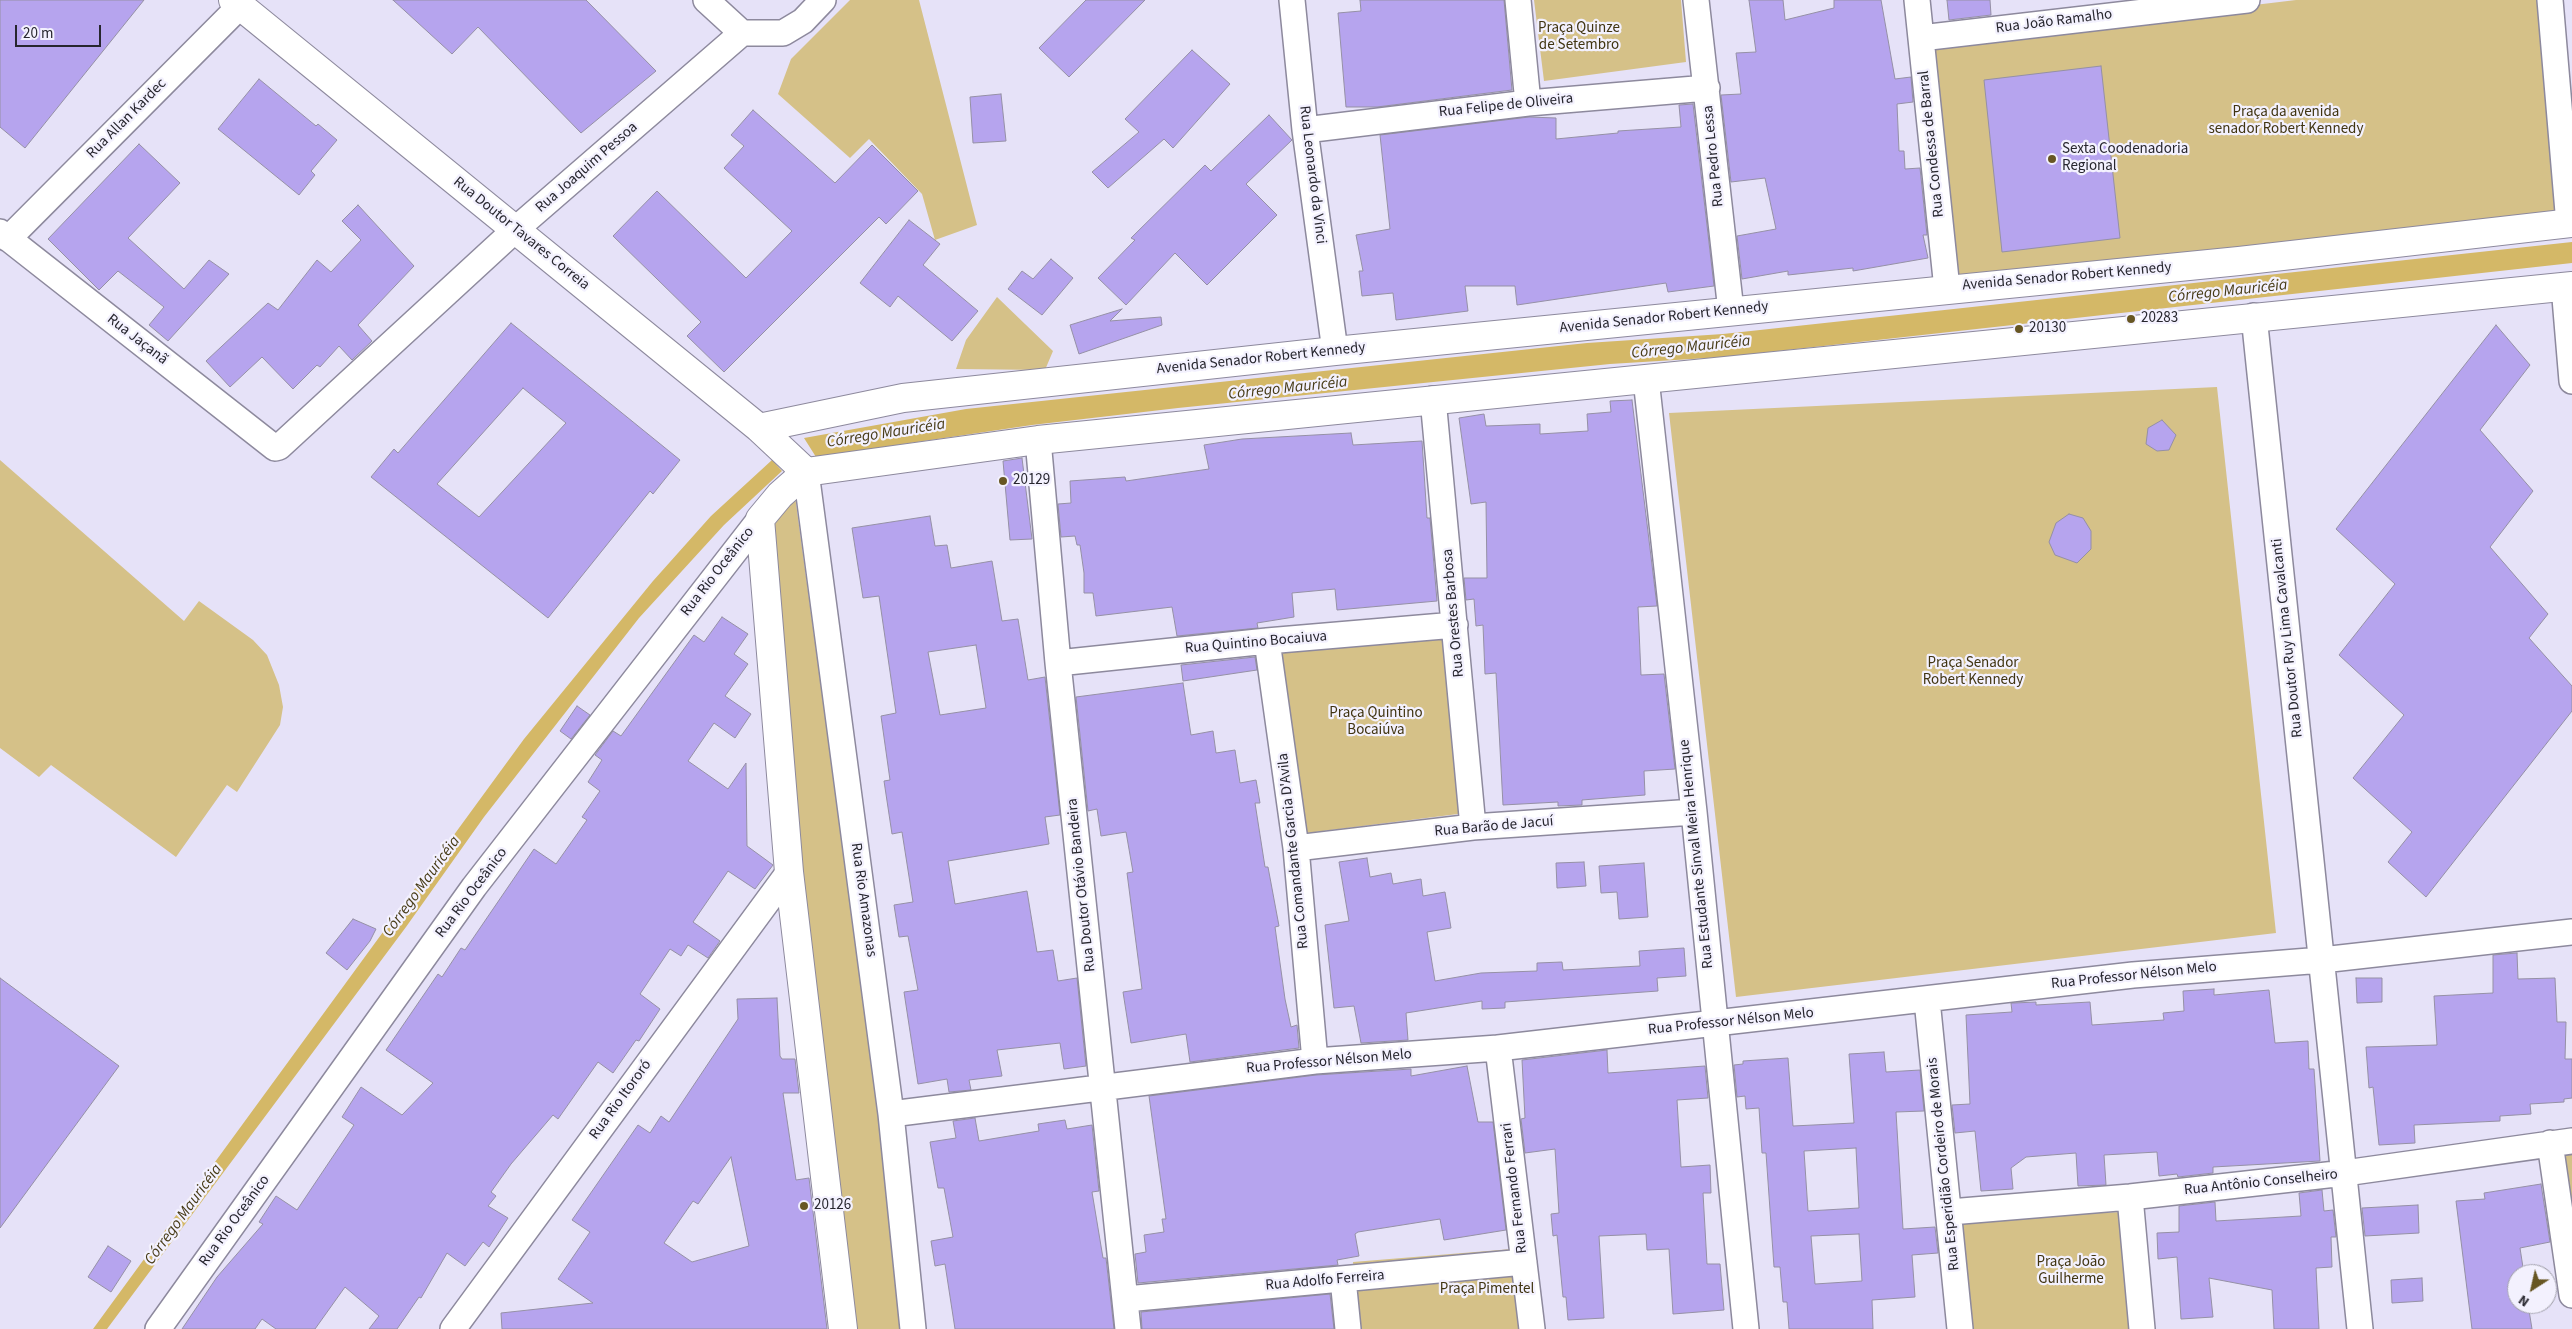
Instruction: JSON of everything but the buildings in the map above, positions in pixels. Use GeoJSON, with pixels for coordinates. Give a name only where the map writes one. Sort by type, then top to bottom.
{"type":"FeatureCollection","features":[{"type":"Feature","properties":{"kind":"street"},"geometry":{"type":"LineString","coordinates":[[706,0],[742,33],[783,33],[802,21],[823,0]]}},
{"type":"Feature","properties":{"kind":"street","name":"Rua Leonardo da Vinci"},"geometry":{"type":"LineString","coordinates":[[1292,0],[1305,130],[1335,350]]}},
{"type":"Feature","properties":{"kind":"street"},"geometry":{"type":"LineString","coordinates":[[1518,0],[1528,103]]}},
{"type":"Feature","properties":{"kind":"street","name":"Rua Pedro Lessa"},"geometry":{"type":"LineString","coordinates":[[1696,0],[1731,311]]}},
{"type":"Feature","properties":{"kind":"street","name":"Rua Condessa de Barral"},"geometry":{"type":"LineString","coordinates":[[1917,0],[1947,289]]}},
{"type":"Feature","properties":{"kind":"street","name":"Rua João Ramalho"},"geometry":{"type":"LineString","coordinates":[[1921,38],[2247,0]]}},
{"type":"Feature","properties":{"kind":"street"},"geometry":{"type":"LineString","coordinates":[[2550,0],[2571,223]]}},
{"type":"Feature","properties":{"kind":"street","name":"Rua Doutor Tavares Correia"},"geometry":{"type":"LineString","coordinates":[[239,2],[759,428],[806,472]]}},
{"type":"Feature","properties":{"kind":"street","name":"Rua Allan Kardec"},"geometry":{"type":"LineString","coordinates":[[4,236],[239,2]]}},
{"type":"Feature","properties":{"kind":"street","name":"Rua Joaquim Pessoa"},"geometry":{"type":"LineString","coordinates":[[275,448],[282,446],[516,229],[742,33]]}},
{"type":"Feature","properties":{"kind":"street","name":"Rua Felipe de Oliveira"},"geometry":{"type":"LineString","coordinates":[[1305,130],[1528,103],[1707,88]]}},
{"type":"Feature","properties":{"kind":"street","name":"Avenida Senador Robert Kennedy"},"geometry":{"type":"LineString","coordinates":[[759,428],[903,398],[1335,350],[2239,261],[2571,223]]}},
{"type":"Feature","properties":{"kind":"street","name":"Rua Jaçanã"},"geometry":{"type":"LineString","coordinates":[[4,236],[275,448]]}},
{"type":"Feature","properties":{"kind":"street"},"geometry":{"type":"LineString","coordinates":[[806,472],[1038,440],[2254,316],[2568,286],[2572,381]]}},
{"type":"Feature","properties":{"kind":"street","name":"Rua Doutor Ruy Lima Cavalcanti"},"geometry":{"type":"LineString","coordinates":[[2254,316],[2360,1329]]}},
{"type":"Feature","properties":{"kind":"street","name":"Rua Estudante Sinval Meira Henrique"},"geometry":{"type":"LineString","coordinates":[[1646,379],[1694,812],[1746,1329]]}},
{"type":"Feature","properties":{"kind":"street","name":"Rua Orestes Barbosa"},"geometry":{"type":"LineString","coordinates":[[1433,399],[1473,827]]}},
{"type":"Feature","properties":{"kind":"street","name":"Rua Doutor Otávio Bandeira"},"geometry":{"type":"LineString","coordinates":[[1038,440],[1058,663],[1128,1329]]}},
{"type":"Feature","properties":{"kind":"street","name":"Rua Rio Oceânico"},"geometry":{"type":"LineString","coordinates":[[158,1329],[474,887],[760,519],[780,495],[806,472]]}},
{"type":"Feature","properties":{"kind":"street","name":"Rua Rio Amazonas"},"geometry":{"type":"LineString","coordinates":[[806,472],[891,1114],[913,1329]]}},
{"type":"Feature","properties":{"kind":"street"},"geometry":{"type":"LineString","coordinates":[[760,519],[789,872],[843,1329]]}},
{"type":"Feature","properties":{"kind":"street","name":"Rua Quintino Bocaiuva"},"geometry":{"type":"LineString","coordinates":[[1058,663],[1267,641],[1455,625]]}},
{"type":"Feature","properties":{"kind":"street","name":"Rua Comandante Garcia D'Avila"},"geometry":{"type":"LineString","coordinates":[[1267,641],[1296,848],[1315,1061]]}},
{"type":"Feature","properties":{"kind":"street","name":"Rua Barão de Jacuí"},"geometry":{"type":"LineString","coordinates":[[1296,848],[1473,827],[1694,812]]}},
{"type":"Feature","properties":{"kind":"street","name":"Rua Rio Itororó"},"geometry":{"type":"LineString","coordinates":[[452,1329],[789,872]]}},
{"type":"Feature","properties":{"kind":"street","name":"Rua Professor Nélson Melo"},"geometry":{"type":"LineString","coordinates":[[891,1114],[1315,1061],[1498,1048],[1927,1000],[2133,974],[2322,960],[2572,932]]}},
{"type":"Feature","properties":{"kind":"street","name":"Rua Esperidião Cordeiro de Morais"},"geometry":{"type":"LineString","coordinates":[[1927,1000],[1950,1212],[1960,1329]]}},
{"type":"Feature","properties":{"kind":"street","name":"Rua Fernando Ferrari"},"geometry":{"type":"LineString","coordinates":[[1498,1048],[1532,1329]]}},
{"type":"Feature","properties":{"kind":"street"},"geometry":{"type":"LineString","coordinates":[[2561,1142],[2572,1295]]}},
{"type":"Feature","properties":{"kind":"street","name":"Rua Antônio Conselheiro"},"geometry":{"type":"LineString","coordinates":[[1950,1212],[2130,1197],[2345,1173],[2561,1142]]}},
{"type":"Feature","properties":{"kind":"street"},"geometry":{"type":"LineString","coordinates":[[2130,1197],[2142,1329]]}},
{"type":"Feature","properties":{"kind":"street","name":"Rua Adolfo Ferreira"},"geometry":{"type":"LineString","coordinates":[[1126,1299],[1524,1262]]}},
{"type":"Feature","properties":{"kind":"street"},"geometry":{"type":"LineString","coordinates":[[1344,1279],[1348,1329]]}},
{"type":"Feature","properties":{"kind":"green space"},"geometry":{"type":"Polygon","coordinates":[[[850,0],[919,0],[977,225],[935,240],[922,194],[869,139],[850,158],[778,94],[791,59],[850,0]]]}},
{"type":"Feature","properties":{"kind":"green space","name":"Praça Quinze de Setembro"},"geometry":{"type":"Polygon","coordinates":[[[1534,0],[1681,0],[1686,62],[1544,81],[1534,0]]]}},
{"type":"Feature","properties":{"kind":"green space","name":"Praça da avenida senador Robert Kennedy"},"geometry":{"type":"Polygon","coordinates":[[[2296,0],[2545,0],[2560,211],[1958,281],[1930,44],[2296,0]]]}},
{"type":"Feature","properties":{"kind":"green space"},"geometry":{"type":"Polygon","coordinates":[[[997,297],[1053,351],[1045,370],[956,369],[966,340],[997,297]]]}},
{"type":"Feature","properties":{"kind":"green space","name":"Praça Senador Robert Kennedy"},"geometry":{"type":"Polygon","coordinates":[[[2217,387],[2276,933],[1736,997],[1669,413],[2217,387]]]}},
{"type":"Feature","properties":{"kind":"green space"},"geometry":{"type":"Polygon","coordinates":[[[0,460],[184,621],[199,601],[253,640],[267,655],[279,685],[283,707],[280,725],[237,792],[227,785],[176,857],[51,765],[39,777],[0,748],[0,460]]]}},
{"type":"Feature","properties":{"kind":"green space"},"geometry":{"type":"Polygon","coordinates":[[[795,496],[880,1120],[901,1329],[857,1329],[801,862],[772,528],[795,496]]]}},
{"type":"Feature","properties":{"kind":"green space","name":"Praça Quintino Bocaiúva"},"geometry":{"type":"Polygon","coordinates":[[[1456,623],[1474,812],[1299,834],[1276,642],[1456,623]]]}},
{"type":"Feature","properties":{"kind":"green space"},"geometry":{"type":"Polygon","coordinates":[[[2572,1150],[2572,1216],[2564,1151],[2572,1150]]]}},
{"type":"Feature","properties":{"kind":"green space","name":"Praça João Guilherme"},"geometry":{"type":"Polygon","coordinates":[[[2125,1212],[2136,1329],[1967,1329],[1958,1217],[2125,1212]]]}},
{"type":"Feature","properties":{"kind":"green space","name":"Praça Pimentel"},"geometry":{"type":"Polygon","coordinates":[[[1524,1248],[1534,1329],[1358,1329],[1353,1262],[1524,1248]]]}},
{"type":"Feature","properties":{"kind":"water","name":"Córrego Mauricéia"},"geometry":{"type":"Polygon","coordinates":[[[2572,242],[2572,263],[1724,357],[1610,364],[1178,408],[1032,425],[816,457],[804,438],[966,409],[1587,343],[1723,334],[2572,242]]]}},
{"type":"Feature","properties":{"kind":"water","name":"Córrego Mauricéia"},"geometry":{"type":"Polygon","coordinates":[[[772,460],[782,471],[724,525],[639,618],[484,817],[406,927],[107,1329],[93,1329],[524,739],[653,581],[711,516],[772,460]]]}},
{"type":"Feature","properties":{"kind":"place","name":"Sexta Coodenadoria Regional"},"geometry":{"type":"Point","coordinates":[2052,159]}},
{"type":"Feature","properties":{"kind":"place","name":"20283"},"geometry":{"type":"Point","coordinates":[2131,319]}},
{"type":"Feature","properties":{"kind":"place","name":"20130"},"geometry":{"type":"Point","coordinates":[2019,329]}},
{"type":"Feature","properties":{"kind":"place","name":"20129"},"geometry":{"type":"Point","coordinates":[1003,481]}},
{"type":"Feature","properties":{"kind":"place","name":"20126"},"geometry":{"type":"Point","coordinates":[804,1206]}}]}
